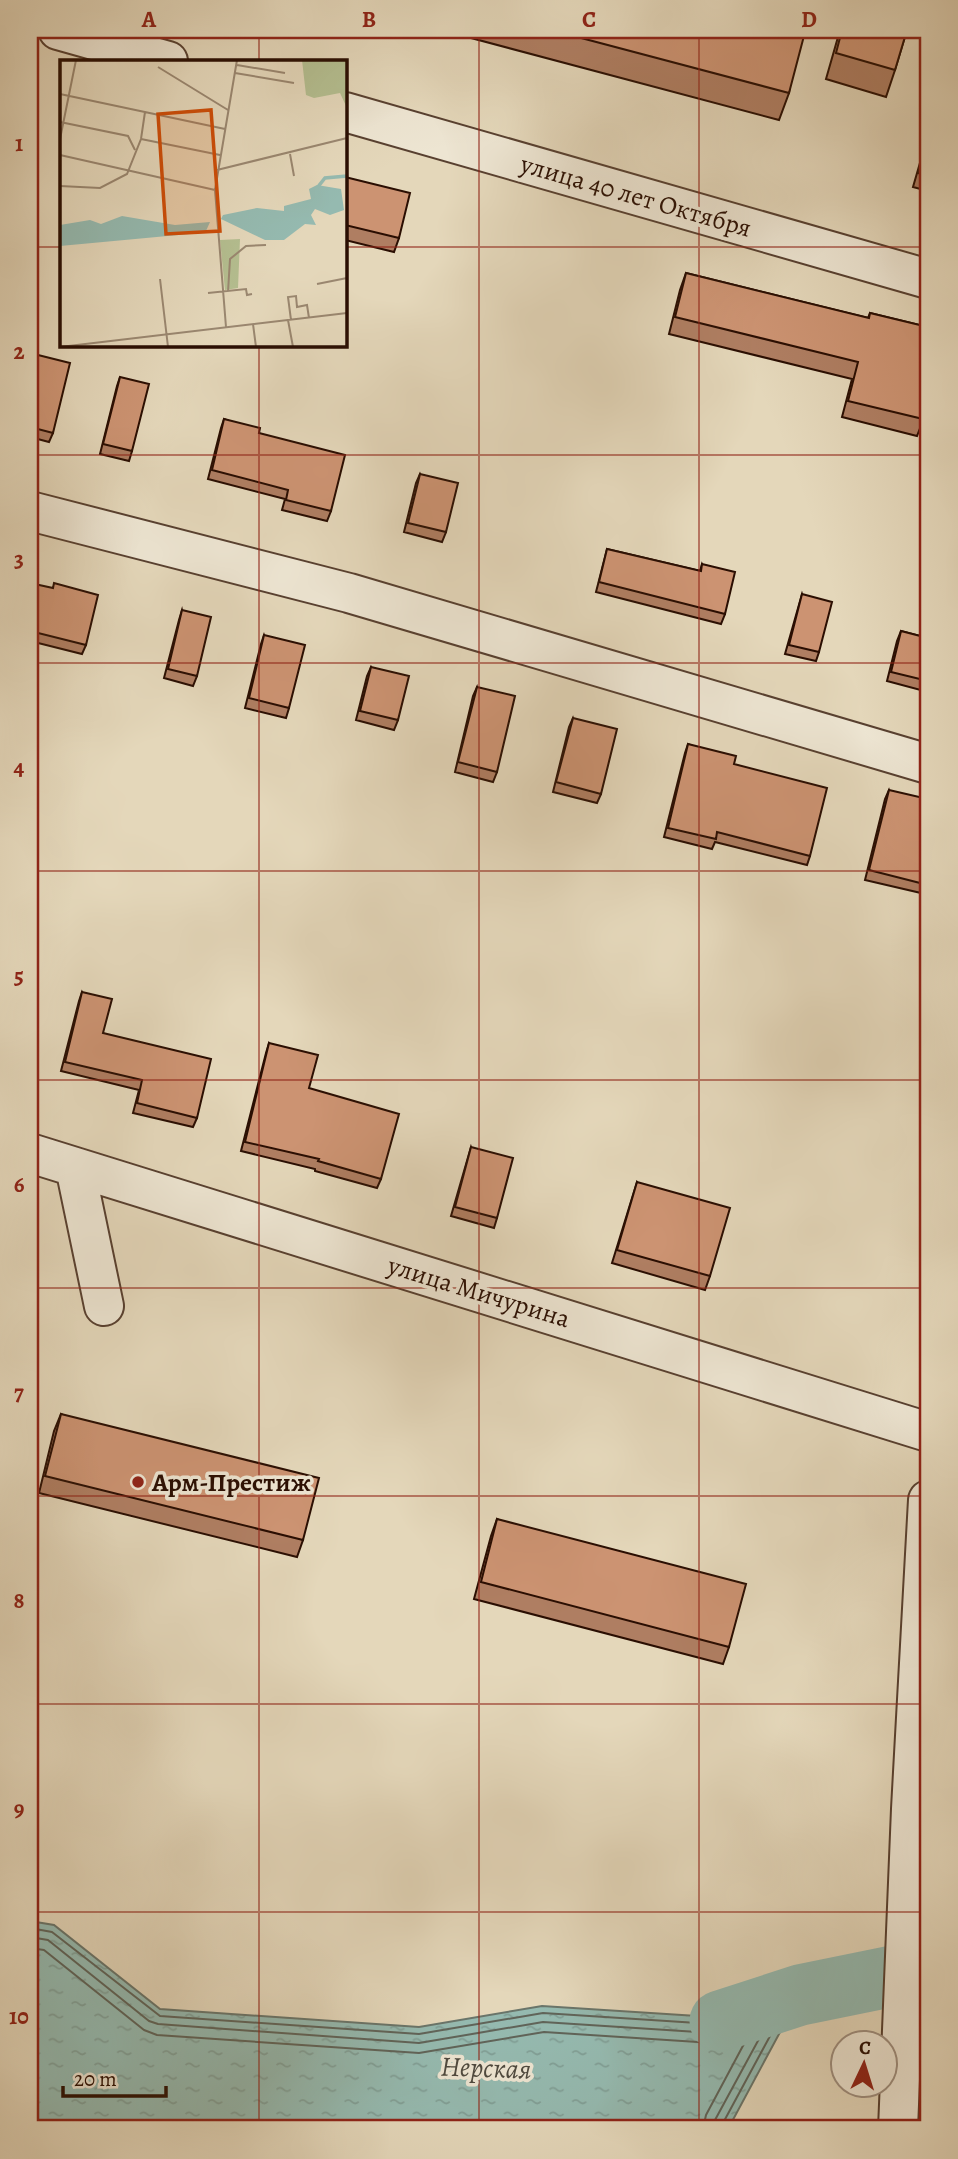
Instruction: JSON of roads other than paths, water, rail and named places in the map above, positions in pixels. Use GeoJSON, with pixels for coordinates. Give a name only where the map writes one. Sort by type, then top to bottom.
{"type":"FeatureCollection","features":[{"type":"Feature","properties":{"kind":"street"},"geometry":{"type":"LineString","coordinates":[[58,30],[164,60]]}},
{"type":"Feature","properties":{"kind":"street","name":"улица 40 лет Октября"},"geometry":{"type":"LineString","coordinates":[[346,112],[928,279]]}},
{"type":"Feature","properties":{"kind":"street"},"geometry":{"type":"LineString","coordinates":[[30,511],[349,593],[928,764]]}},
{"type":"Feature","properties":{"kind":"street","name":"улица Мичурина"},"geometry":{"type":"LineString","coordinates":[[30,1153],[928,1432]]}},
{"type":"Feature","properties":{"kind":"street"},"geometry":{"type":"LineString","coordinates":[[75,1167],[104,1306]]}},
{"type":"Feature","properties":{"kind":"street"},"geometry":{"type":"LineString","coordinates":[[898,2129],[911,1809],[928,1500]]}},
{"type":"Feature","properties":{"kind":"water"},"geometry":{"type":"Polygon","coordinates":[[[30,1921],[54,1925],[160,2009],[419,2027],[542,2006],[713,2017],[800,1995],[728,2129],[30,2129],[30,1921]]]}},
{"type":"Feature","properties":{"kind":"waterway","name":"Нерская"},"geometry":{"type":"LineString","coordinates":[[720,2021],[800,1995],[908,1973],[928,1977]]}},
{"type":"Feature","properties":{"kind":"place","name":"Арм-Престиж"},"geometry":{"type":"Point","coordinates":[138,1482]}}]}
